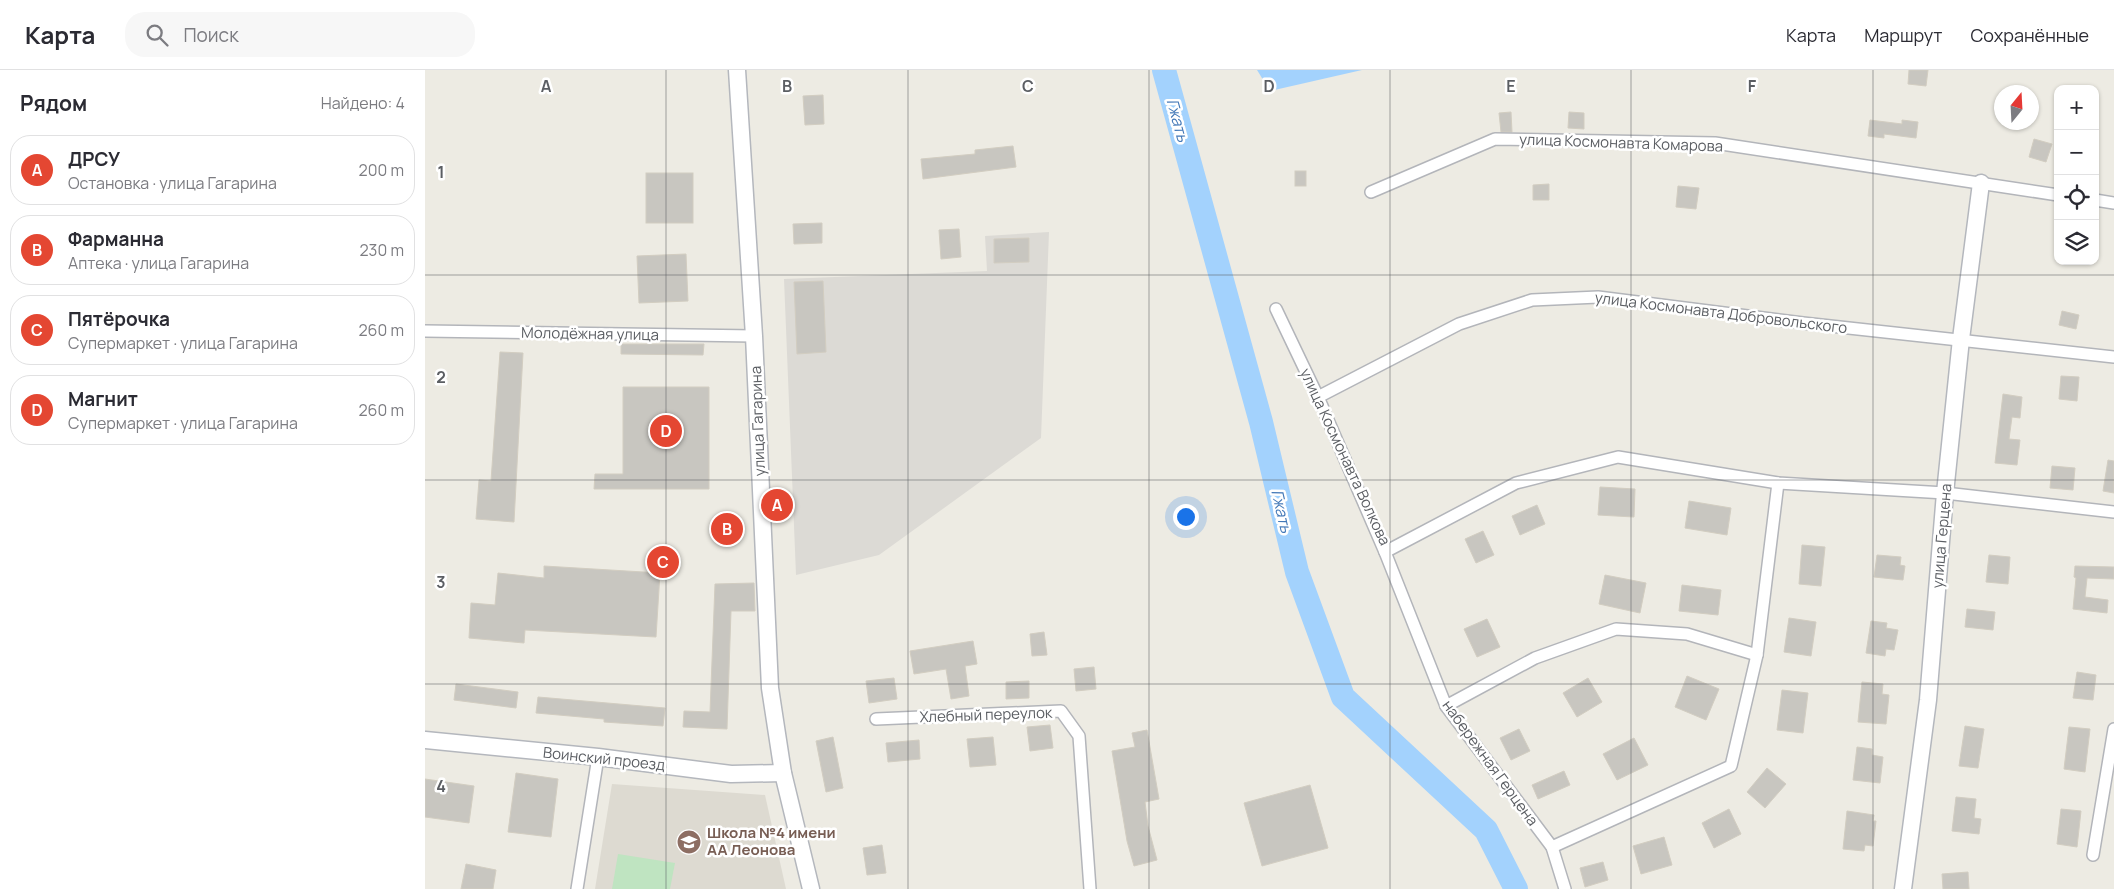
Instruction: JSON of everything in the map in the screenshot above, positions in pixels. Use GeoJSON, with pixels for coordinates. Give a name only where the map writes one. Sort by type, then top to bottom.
{"type":"FeatureCollection","features":[{"type":"Feature","properties":{"kind":"main road","name":"улица Гагарина"},"geometry":{"type":"LineString","coordinates":[[737,70],[754,336],[770,688],[783,773],[811,889]]}},
{"type":"Feature","properties":{"kind":"main road","name":"улица Герцена"},"geometry":{"type":"LineString","coordinates":[[1903,889],[1928,700],[1945,492],[1961,339],[1981,183]]}},
{"type":"Feature","properties":{"kind":"main road","name":"Воинский проезд"},"geometry":{"type":"LineString","coordinates":[[425,740],[598,757],[731,774],[783,773]]}},
{"type":"Feature","properties":{"kind":"street","name":"улица Космонавта Комарова"},"geometry":{"type":"LineString","coordinates":[[1371,192],[1495,139],[1715,143],[2054,194]]}},
{"type":"Feature","properties":{"kind":"street"},"geometry":{"type":"LineString","coordinates":[[2099,201],[2114,203]]}},
{"type":"Feature","properties":{"kind":"street","name":"улица Космонавта Добровольского"},"geometry":{"type":"LineString","coordinates":[[1318,397],[1459,324],[1532,300],[1598,297],[1803,323],[2114,357]]}},
{"type":"Feature","properties":{"kind":"street","name":"улица Космонавта Волкова"},"geometry":{"type":"LineString","coordinates":[[1276,309],[1318,397],[1385,552],[1516,483],[1618,457],[1777,483],[1945,492],[2114,512]]}},
{"type":"Feature","properties":{"kind":"street","name":"Молодёжная улица"},"geometry":{"type":"LineString","coordinates":[[425,332],[754,336]]}},
{"type":"Feature","properties":{"kind":"street"},"geometry":{"type":"LineString","coordinates":[[1552,847],[1731,766],[1757,655],[1777,483]]}},
{"type":"Feature","properties":{"kind":"street","name":"набережная Герцена"},"geometry":{"type":"LineString","coordinates":[[1385,552],[1446,706],[1552,847],[1565,889]]}},
{"type":"Feature","properties":{"kind":"street"},"geometry":{"type":"LineString","coordinates":[[1446,706],[1535,658],[1616,629],[1687,634],[1757,655]]}},
{"type":"Feature","properties":{"kind":"street","name":"Хлебный переулок"},"geometry":{"type":"LineString","coordinates":[[876,719],[1061,712],[1079,736],[1090,889]]}},
{"type":"Feature","properties":{"kind":"street"},"geometry":{"type":"LineString","coordinates":[[2093,856],[2114,729]]}},
{"type":"Feature","properties":{"kind":"street"},"geometry":{"type":"LineString","coordinates":[[577,889],[598,757]]}},
{"type":"Feature","properties":{"kind":"shaded area"},"geometry":{"type":"Polygon","coordinates":[[[1049,232],[1041,438],[879,555],[796,575],[784,279],[987,271],[985,236],[1049,232]]]}},
{"type":"Feature","properties":{"kind":"shaded area","name":"Школа №4 имени АА Леонова"},"geometry":{"type":"Polygon","coordinates":[[[612,784],[765,795],[786,889],[595,889],[612,784]]]}},
{"type":"Feature","properties":{"kind":"green space"},"geometry":{"type":"Polygon","coordinates":[[[618,854],[675,863],[670,889],[612,889],[618,854]]]}},
{"type":"Feature","properties":{"kind":"water"},"geometry":{"type":"Polygon","coordinates":[[[1257,70],[1362,70],[1270,91],[1257,70]]]}},
{"type":"Feature","properties":{"kind":"building"},"geometry":{"type":"Polygon","coordinates":[[[1909,70],[1928,70],[1926,86],[1908,84],[1909,70]]]}},
{"type":"Feature","properties":{"kind":"building"},"geometry":{"type":"Polygon","coordinates":[[[823,95],[824,124],[805,125],[803,96],[823,95]]]}},
{"type":"Feature","properties":{"kind":"building"},"geometry":{"type":"Polygon","coordinates":[[[1511,112],[1512,132],[1501,132],[1499,113],[1511,112]]]}},
{"type":"Feature","properties":{"kind":"building"},"geometry":{"type":"Polygon","coordinates":[[[1569,112],[1584,113],[1584,129],[1568,128],[1569,112]]]}},
{"type":"Feature","properties":{"kind":"building"},"geometry":{"type":"Polygon","coordinates":[[[1870,120],[1902,124],[1902,120],[1918,122],[1916,138],[1884,134],[1884,138],[1868,136],[1870,120]]]}},
{"type":"Feature","properties":{"kind":"building"},"geometry":{"type":"Polygon","coordinates":[[[2034,139],[2052,144],[2046,162],[2029,157],[2034,139]]]}},
{"type":"Feature","properties":{"kind":"building"},"geometry":{"type":"Polygon","coordinates":[[[1013,146],[1016,167],[923,179],[921,159],[975,154],[975,150],[1013,146]]]}},
{"type":"Feature","properties":{"kind":"building"},"geometry":{"type":"Polygon","coordinates":[[[1295,171],[1306,171],[1306,186],[1295,186],[1295,171]]]}},
{"type":"Feature","properties":{"kind":"building"},"geometry":{"type":"Polygon","coordinates":[[[646,173],[693,173],[693,223],[646,223],[646,173]]]}},
{"type":"Feature","properties":{"kind":"building"},"geometry":{"type":"Polygon","coordinates":[[[1549,184],[1549,200],[1533,200],[1533,185],[1549,184]]]}},
{"type":"Feature","properties":{"kind":"building"},"geometry":{"type":"Polygon","coordinates":[[[1678,186],[1699,188],[1696,209],[1676,207],[1678,186]]]}},
{"type":"Feature","properties":{"kind":"building"},"geometry":{"type":"Polygon","coordinates":[[[822,223],[822,243],[794,244],[793,224],[822,223]]]}},
{"type":"Feature","properties":{"kind":"building"},"geometry":{"type":"Polygon","coordinates":[[[959,229],[961,257],[941,259],[939,230],[959,229]]]}},
{"type":"Feature","properties":{"kind":"building"},"geometry":{"type":"Polygon","coordinates":[[[1029,238],[1029,262],[994,263],[994,239],[1029,238]]]}},
{"type":"Feature","properties":{"kind":"building"},"geometry":{"type":"Polygon","coordinates":[[[686,254],[688,301],[639,303],[637,256],[686,254]]]}},
{"type":"Feature","properties":{"kind":"building"},"geometry":{"type":"Polygon","coordinates":[[[823,281],[826,352],[797,354],[794,282],[823,281]]]}},
{"type":"Feature","properties":{"kind":"building"},"geometry":{"type":"Polygon","coordinates":[[[2062,311],[2079,315],[2076,329],[2059,325],[2062,311]]]}},
{"type":"Feature","properties":{"kind":"building"},"geometry":{"type":"Polygon","coordinates":[[[621,344],[704,344],[703,355],[621,354],[621,344]]]}},
{"type":"Feature","properties":{"kind":"building"},"geometry":{"type":"Polygon","coordinates":[[[500,352],[523,353],[514,522],[476,519],[479,480],[491,481],[500,352]]]}},
{"type":"Feature","properties":{"kind":"building"},"geometry":{"type":"Polygon","coordinates":[[[2061,376],[2079,377],[2077,401],[2059,399],[2061,376]]]}},
{"type":"Feature","properties":{"kind":"building"},"geometry":{"type":"Polygon","coordinates":[[[623,387],[709,387],[709,489],[594,489],[595,474],[623,474],[623,387]]]}},
{"type":"Feature","properties":{"kind":"building"},"geometry":{"type":"Polygon","coordinates":[[[2003,394],[2022,397],[2020,418],[2012,417],[2009,439],[2020,440],[2017,465],[1995,463],[2003,394]]]}},
{"type":"Feature","properties":{"kind":"building"},"geometry":{"type":"Polygon","coordinates":[[[2108,460],[2114,461],[2114,493],[2103,491],[2108,460]]]}},
{"type":"Feature","properties":{"kind":"building"},"geometry":{"type":"Polygon","coordinates":[[[2052,466],[2075,468],[2073,490],[2050,488],[2052,466]]]}},
{"type":"Feature","properties":{"kind":"building"},"geometry":{"type":"Polygon","coordinates":[[[1600,487],[1635,489],[1634,517],[1598,515],[1600,487]]]}},
{"type":"Feature","properties":{"kind":"building"},"geometry":{"type":"Polygon","coordinates":[[[1689,501],[1731,508],[1727,535],[1685,528],[1689,501]]]}},
{"type":"Feature","properties":{"kind":"building"},"geometry":{"type":"Polygon","coordinates":[[[1537,505],[1545,524],[1520,535],[1512,516],[1537,505]]]}},
{"type":"Feature","properties":{"kind":"building"},"geometry":{"type":"Polygon","coordinates":[[[1483,531],[1494,555],[1476,563],[1465,539],[1483,531]]]}},
{"type":"Feature","properties":{"kind":"building"},"geometry":{"type":"Polygon","coordinates":[[[1802,545],[1825,547],[1821,586],[1799,584],[1802,545]]]}},
{"type":"Feature","properties":{"kind":"building"},"geometry":{"type":"Polygon","coordinates":[[[1877,555],[1901,557],[1900,565],[1905,566],[1903,580],[1874,577],[1877,555]]]}},
{"type":"Feature","properties":{"kind":"building"},"geometry":{"type":"Polygon","coordinates":[[[1989,555],[2010,557],[2008,584],[1986,582],[1989,555]]]}},
{"type":"Feature","properties":{"kind":"building"},"geometry":{"type":"Polygon","coordinates":[[[544,566],[660,573],[656,637],[525,630],[524,643],[469,638],[471,603],[495,605],[498,573],[544,578],[544,566]]]}},
{"type":"Feature","properties":{"kind":"building"},"geometry":{"type":"Polygon","coordinates":[[[2075,566],[2114,567],[2114,579],[2087,578],[2085,597],[2108,600],[2107,613],[2073,609],[2076,578],[2074,577],[2075,566]]]}},
{"type":"Feature","properties":{"kind":"building"},"geometry":{"type":"Polygon","coordinates":[[[1605,575],[1646,583],[1640,613],[1599,604],[1605,575]]]}},
{"type":"Feature","properties":{"kind":"building"},"geometry":{"type":"Polygon","coordinates":[[[754,583],[755,611],[731,611],[727,729],[683,727],[684,711],[710,712],[715,584],[754,583]]]}},
{"type":"Feature","properties":{"kind":"building"},"geometry":{"type":"Polygon","coordinates":[[[1682,585],[1721,590],[1718,615],[1679,611],[1682,585]]]}},
{"type":"Feature","properties":{"kind":"building"},"geometry":{"type":"Polygon","coordinates":[[[1967,609],[1995,612],[1993,630],[1965,627],[1967,609]]]}},
{"type":"Feature","properties":{"kind":"building"},"geometry":{"type":"Polygon","coordinates":[[[1789,618],[1816,622],[1811,656],[1784,652],[1789,618]]]}},
{"type":"Feature","properties":{"kind":"building"},"geometry":{"type":"Polygon","coordinates":[[[1487,619],[1500,647],[1477,657],[1464,629],[1487,619]]]}},
{"type":"Feature","properties":{"kind":"building"},"geometry":{"type":"Polygon","coordinates":[[[1871,621],[1887,623],[1886,628],[1898,630],[1894,650],[1886,649],[1885,656],[1866,653],[1871,621]]]}},
{"type":"Feature","properties":{"kind":"building"},"geometry":{"type":"Polygon","coordinates":[[[1044,632],[1047,655],[1032,656],[1030,634],[1044,632]]]}},
{"type":"Feature","properties":{"kind":"building"},"geometry":{"type":"Polygon","coordinates":[[[973,641],[977,664],[965,666],[969,696],[951,699],[946,669],[914,674],[910,651],[973,641]]]}},
{"type":"Feature","properties":{"kind":"building"},"geometry":{"type":"Polygon","coordinates":[[[1094,667],[1096,689],[1076,691],[1074,669],[1094,667]]]}},
{"type":"Feature","properties":{"kind":"building"},"geometry":{"type":"Polygon","coordinates":[[[2077,672],[2096,675],[2093,700],[2073,698],[2077,672]]]}},
{"type":"Feature","properties":{"kind":"building"},"geometry":{"type":"Polygon","coordinates":[[[1687,676],[1719,689],[1706,720],[1675,707],[1687,676]]]}},
{"type":"Feature","properties":{"kind":"building"},"geometry":{"type":"Polygon","coordinates":[[[894,678],[897,699],[869,703],[866,681],[894,678]]]}},
{"type":"Feature","properties":{"kind":"building"},"geometry":{"type":"Polygon","coordinates":[[[1588,678],[1602,702],[1577,717],[1563,693],[1588,678]]]}},
{"type":"Feature","properties":{"kind":"building"},"geometry":{"type":"Polygon","coordinates":[[[1029,681],[1029,698],[1006,699],[1006,682],[1029,681]]]}},
{"type":"Feature","properties":{"kind":"building"},"geometry":{"type":"Polygon","coordinates":[[[1862,682],[1883,684],[1882,694],[1889,695],[1886,724],[1858,722],[1862,682]]]}},
{"type":"Feature","properties":{"kind":"building"},"geometry":{"type":"Polygon","coordinates":[[[456,684],[518,692],[516,708],[454,700],[456,684]]]}},
{"type":"Feature","properties":{"kind":"building"},"geometry":{"type":"Polygon","coordinates":[[[1782,690],[1808,693],[1803,733],[1777,730],[1782,690]]]}},
{"type":"Feature","properties":{"kind":"building"},"geometry":{"type":"Polygon","coordinates":[[[538,697],[665,708],[663,726],[604,722],[604,719],[536,713],[538,697]]]}},
{"type":"Feature","properties":{"kind":"building"},"geometry":{"type":"Polygon","coordinates":[[[1050,725],[1053,748],[1030,751],[1027,727],[1050,725]]]}},
{"type":"Feature","properties":{"kind":"building"},"geometry":{"type":"Polygon","coordinates":[[[1965,726],[1984,729],[1978,768],[1959,766],[1965,726]]]}},
{"type":"Feature","properties":{"kind":"building"},"geometry":{"type":"Polygon","coordinates":[[[2069,727],[2090,729],[2085,772],[2064,769],[2069,727]]]}},
{"type":"Feature","properties":{"kind":"building"},"geometry":{"type":"Polygon","coordinates":[[[1519,729],[1530,751],[1511,760],[1500,738],[1519,729]]]}},
{"type":"Feature","properties":{"kind":"building"},"geometry":{"type":"Polygon","coordinates":[[[1147,730],[1159,799],[1145,802],[1148,826],[1157,860],[1134,866],[1127,841],[1112,751],[1135,747],[1132,733],[1147,730]]]}},
{"type":"Feature","properties":{"kind":"building"},"geometry":{"type":"Polygon","coordinates":[[[833,737],[843,788],[826,792],[816,741],[833,737]]]}},
{"type":"Feature","properties":{"kind":"building"},"geometry":{"type":"Polygon","coordinates":[[[993,737],[996,765],[970,767],[967,739],[993,737]]]}},
{"type":"Feature","properties":{"kind":"building"},"geometry":{"type":"Polygon","coordinates":[[[1634,738],[1648,765],[1617,780],[1603,754],[1634,738]]]}},
{"type":"Feature","properties":{"kind":"building"},"geometry":{"type":"Polygon","coordinates":[[[919,740],[920,759],[888,762],[886,743],[919,740]]]}},
{"type":"Feature","properties":{"kind":"building"},"geometry":{"type":"Polygon","coordinates":[[[1857,747],[1872,749],[1872,755],[1883,757],[1880,783],[1853,780],[1857,747]]]}},
{"type":"Feature","properties":{"kind":"building"},"geometry":{"type":"Polygon","coordinates":[[[1767,768],[1786,784],[1765,808],[1747,792],[1767,768]]]}},
{"type":"Feature","properties":{"kind":"building"},"geometry":{"type":"Polygon","coordinates":[[[1564,771],[1570,785],[1538,799],[1532,785],[1564,771]]]}},
{"type":"Feature","properties":{"kind":"building"},"geometry":{"type":"Polygon","coordinates":[[[516,773],[558,779],[551,837],[508,832],[516,773]]]}},
{"type":"Feature","properties":{"kind":"building"},"geometry":{"type":"Polygon","coordinates":[[[425,779],[474,786],[469,823],[425,817],[425,779]]]}},
{"type":"Feature","properties":{"kind":"building"},"geometry":{"type":"Polygon","coordinates":[[[1310,785],[1328,848],[1262,866],[1244,803],[1310,785]]]}},
{"type":"Feature","properties":{"kind":"building"},"geometry":{"type":"Polygon","coordinates":[[[1956,797],[1976,799],[1974,818],[1981,819],[1979,834],[1952,831],[1956,797]]]}},
{"type":"Feature","properties":{"kind":"building"},"geometry":{"type":"Polygon","coordinates":[[[1729,809],[1741,834],[1714,848],[1702,823],[1729,809]]]}},
{"type":"Feature","properties":{"kind":"building"},"geometry":{"type":"Polygon","coordinates":[[[2061,809],[2081,811],[2077,847],[2057,844],[2061,809]]]}},
{"type":"Feature","properties":{"kind":"building"},"geometry":{"type":"Polygon","coordinates":[[[1847,811],[1874,815],[1873,821],[1876,821],[1873,846],[1865,845],[1864,851],[1843,849],[1847,811]]]}},
{"type":"Feature","properties":{"kind":"building"},"geometry":{"type":"Polygon","coordinates":[[[1664,837],[1672,865],[1641,874],[1633,846],[1664,837]]]}},
{"type":"Feature","properties":{"kind":"building"},"geometry":{"type":"Polygon","coordinates":[[[882,845],[886,873],[867,875],[863,848],[882,845]]]}},
{"type":"Feature","properties":{"kind":"building"},"geometry":{"type":"Polygon","coordinates":[[[1603,862],[1608,880],[1585,887],[1580,868],[1603,862]]]}},
{"type":"Feature","properties":{"kind":"building"},"geometry":{"type":"Polygon","coordinates":[[[466,864],[496,870],[493,889],[461,889],[466,864]]]}},
{"type":"Feature","properties":{"kind":"building"},"geometry":{"type":"Polygon","coordinates":[[[1968,872],[1969,889],[1943,889],[1942,874],[1968,872]]]}},
{"type":"Feature","properties":{"kind":"waterway","name":"Гжать"},"geometry":{"type":"LineString","coordinates":[[1164,70],[1261,422],[1297,572],[1343,697],[1486,830],[1516,889]]}},
{"type":"Feature","properties":{"kind":"place","name":"Магнит"},"geometry":{"type":"Point","coordinates":[666,431]}},
{"type":"Feature","properties":{"kind":"place","name":"ДРСУ"},"geometry":{"type":"Point","coordinates":[777,505]}},
{"type":"Feature","properties":{"kind":"place","name":"Фарманна"},"geometry":{"type":"Point","coordinates":[727,529]}},
{"type":"Feature","properties":{"kind":"place","name":"Пятёрочка"},"geometry":{"type":"Point","coordinates":[663,562]}},
{"type":"Feature","properties":{"kind":"place","name":"Школа №4 имени АА Леонова"},"geometry":{"type":"Point","coordinates":[689,842]}}]}
